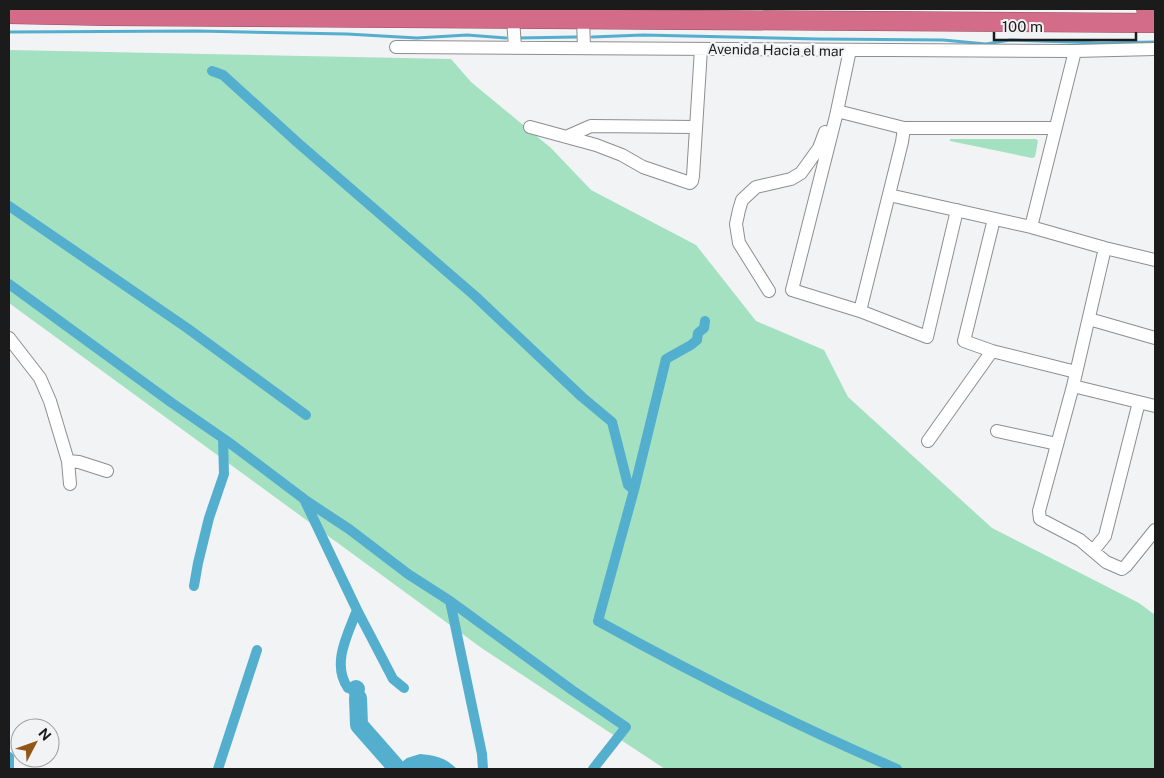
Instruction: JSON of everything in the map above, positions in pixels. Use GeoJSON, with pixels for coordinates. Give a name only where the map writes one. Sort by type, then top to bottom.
{"type":"FeatureCollection","features":[{"type":"Feature","properties":{"kind":"highway"},"geometry":{"type":"LineString","coordinates":[[1146,9],[1155,9]]}},
{"type":"Feature","properties":{"kind":"highway"},"geometry":{"type":"LineString","coordinates":[[9,14],[513,18],[1105,16],[1155,23]]}},
{"type":"Feature","properties":{"kind":"street"},"geometry":{"type":"LineString","coordinates":[[513,18],[515,48]]}},
{"type":"Feature","properties":{"kind":"street"},"geometry":{"type":"LineString","coordinates":[[583,18],[584,48]]}},
{"type":"Feature","properties":{"kind":"street","name":"Avenida Hacia el mar"},"geometry":{"type":"LineString","coordinates":[[396,47],[1075,51],[1155,49]]}},
{"type":"Feature","properties":{"kind":"street"},"geometry":{"type":"LineString","coordinates":[[530,127],[596,145],[622,155],[643,167],[690,183],[693,176],[701,49]]}},
{"type":"Feature","properties":{"kind":"street"},"geometry":{"type":"LineString","coordinates":[[850,50],[837,113],[792,290],[860,311],[926,337],[956,210]]}},
{"type":"Feature","properties":{"kind":"street"},"geometry":{"type":"LineString","coordinates":[[1031,227],[1075,51]]}},
{"type":"Feature","properties":{"kind":"street"},"geometry":{"type":"LineString","coordinates":[[769,292],[739,243],[736,224],[742,200],[756,187],[791,179],[801,173],[819,148],[830,118],[833,115],[837,113],[904,128],[1055,128]]}},
{"type":"Feature","properties":{"kind":"street"},"geometry":{"type":"LineString","coordinates":[[566,137],[591,126],[696,126]]}},
{"type":"Feature","properties":{"kind":"street"},"geometry":{"type":"LineString","coordinates":[[860,311],[904,128]]}},
{"type":"Feature","properties":{"kind":"street"},"geometry":{"type":"LineString","coordinates":[[889,195],[1031,227],[1155,260]]}},
{"type":"Feature","properties":{"kind":"street"},"geometry":{"type":"LineString","coordinates":[[994,219],[964,341],[992,351],[1076,372]]}},
{"type":"Feature","properties":{"kind":"street"},"geometry":{"type":"LineString","coordinates":[[1105,248],[1073,386],[1039,512],[1040,519],[1080,540],[1106,562],[1122,569],[1155,530]]}},
{"type":"Feature","properties":{"kind":"street"},"geometry":{"type":"LineString","coordinates":[[1089,319],[1155,338]]}},
{"type":"Feature","properties":{"kind":"street"},"geometry":{"type":"LineString","coordinates":[[9,338],[40,378],[50,401],[68,461],[70,484]]}},
{"type":"Feature","properties":{"kind":"street"},"geometry":{"type":"LineString","coordinates":[[928,442],[992,351]]}},
{"type":"Feature","properties":{"kind":"street"},"geometry":{"type":"LineString","coordinates":[[1073,386],[1155,406]]}},
{"type":"Feature","properties":{"kind":"street"},"geometry":{"type":"LineString","coordinates":[[1093,551],[1105,536],[1139,402]]}},
{"type":"Feature","properties":{"kind":"street"},"geometry":{"type":"LineString","coordinates":[[997,431],[1057,444]]}},
{"type":"Feature","properties":{"kind":"street"},"geometry":{"type":"LineString","coordinates":[[68,461],[80,462],[106,471]]}},
{"type":"Feature","properties":{"kind":"green space"},"geometry":{"type":"Polygon","coordinates":[[[9,50],[451,59],[471,82],[551,148],[591,190],[696,245],[756,321],[824,350],[848,397],[992,528],[1139,603],[1155,615],[1155,769],[665,769],[483,649],[9,303],[9,50]]]}},
{"type":"Feature","properties":{"kind":"green space"},"geometry":{"type":"Polygon","coordinates":[[[950,139],[1036,139],[1038,141],[1035,157],[1032,158],[950,141],[950,139]]]}},
{"type":"Feature","properties":{"kind":"water"},"geometry":{"type":"Polygon","coordinates":[[[356,680],[362,683],[365,689],[362,695],[356,698],[350,695],[347,689],[350,683],[356,680]]]}},
{"type":"Feature","properties":{"kind":"water"},"geometry":{"type":"Polygon","coordinates":[[[420,754],[440,758],[449,762],[457,769],[393,769],[407,758],[420,754]]]}},
{"type":"Feature","properties":{"kind":"waterway"},"geometry":{"type":"LineString","coordinates":[[9,32],[197,31],[347,34],[417,38],[467,35],[506,38]]}},
{"type":"Feature","properties":{"kind":"waterway"},"geometry":{"type":"LineString","coordinates":[[592,37],[643,35],[943,40],[986,44],[1010,40],[1100,43],[1155,42]]}},
{"type":"Feature","properties":{"kind":"waterway"},"geometry":{"type":"LineString","coordinates":[[517,38],[576,37]]}},
{"type":"Feature","properties":{"kind":"waterway"},"geometry":{"type":"LineString","coordinates":[[212,71],[223,75],[298,143],[475,296],[582,397],[612,422],[628,485],[634,490]]}},
{"type":"Feature","properties":{"kind":"waterway"},"geometry":{"type":"LineString","coordinates":[[9,206],[187,328],[306,415]]}},
{"type":"Feature","properties":{"kind":"waterway"},"geometry":{"type":"LineString","coordinates":[[9,284],[227,441],[304,499],[357,610],[341,659],[343,679],[348,688]]}},
{"type":"Feature","properties":{"kind":"waterway"},"geometry":{"type":"LineString","coordinates":[[705,321],[704,328],[698,333],[697,340],[666,359],[634,490],[598,621],[746,699],[897,769]]}},
{"type":"Feature","properties":{"kind":"waterway"},"geometry":{"type":"LineString","coordinates":[[194,586],[209,518],[224,474],[223,439]]}},
{"type":"Feature","properties":{"kind":"waterway"},"geometry":{"type":"LineString","coordinates":[[305,500],[349,529],[408,574],[450,601],[626,727],[593,769]]}},
{"type":"Feature","properties":{"kind":"waterway"},"geometry":{"type":"LineString","coordinates":[[450,601],[482,754],[483,769]]}},
{"type":"Feature","properties":{"kind":"waterway"},"geometry":{"type":"LineString","coordinates":[[357,610],[393,679],[404,688]]}},
{"type":"Feature","properties":{"kind":"waterway"},"geometry":{"type":"LineString","coordinates":[[218,769],[257,650]]}},
{"type":"Feature","properties":{"kind":"waterway"},"geometry":{"type":"LineString","coordinates":[[358,698],[359,725],[395,766]]}},
{"type":"Feature","properties":{"kind":"waterway"},"geometry":{"type":"LineString","coordinates":[[9,757],[9,769]]}}]}
